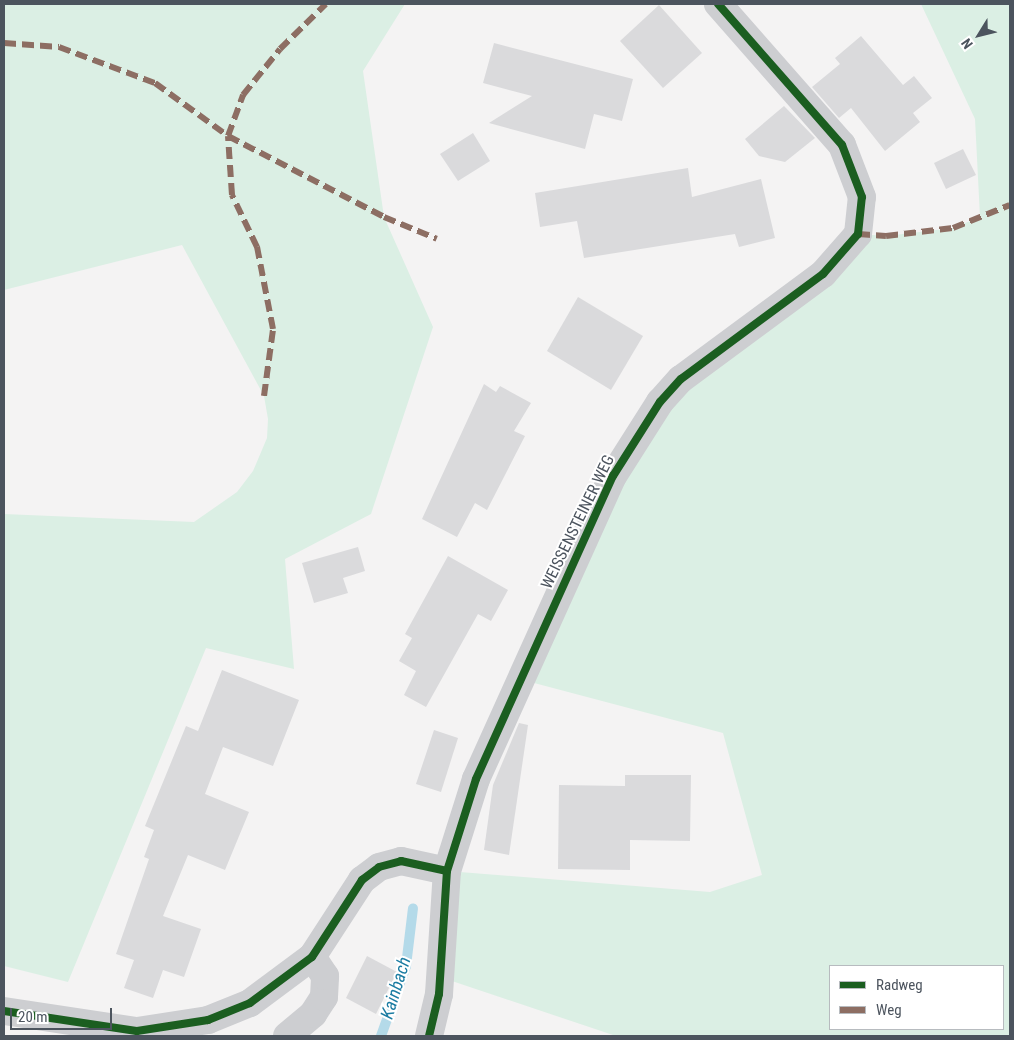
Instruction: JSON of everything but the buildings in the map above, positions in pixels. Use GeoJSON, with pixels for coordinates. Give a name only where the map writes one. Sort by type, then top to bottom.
{"type":"FeatureCollection","features":[{"type":"Feature","properties":{"kind":"street","name":"WEISSENSTEINER WEG"},"geometry":{"type":"LineString","coordinates":[[429,1036],[438,994],[447,871],[476,779],[519,679],[613,476],[637,436],[680,379],[823,274],[858,234],[862,197],[842,145],[718,4]]}},
{"type":"Feature","properties":{"kind":"street"},"geometry":{"type":"LineString","coordinates":[[4,1011],[93,1027],[137,1031],[175,1028],[250,1003],[312,957],[348,899],[379,867],[401,861],[447,871]]}},
{"type":"Feature","properties":{"kind":"street"},"geometry":{"type":"LineString","coordinates":[[287,1036],[312,1014],[324,997],[325,976],[312,957]]}},
{"type":"Feature","properties":{"kind":"green space"},"geometry":{"type":"Polygon","coordinates":[[[4,4],[405,4],[363,71],[384,217],[433,327],[371,514],[285,559],[294,669],[206,648],[68,982],[4,966],[4,514],[194,522],[237,492],[253,471],[267,438],[268,419],[264,396],[182,245],[4,290],[4,4]]]}},
{"type":"Feature","properties":{"kind":"green space"},"geometry":{"type":"Polygon","coordinates":[[[921,4],[1010,4],[1010,1036],[616,1036],[440,977],[447,871],[710,892],[762,875],[723,733],[519,679],[637,436],[858,234],[886,236],[953,228],[980,217],[975,119],[921,4]]]}},
{"type":"Feature","properties":{"kind":"waterway","name":"Kainbach"},"geometry":{"type":"LineString","coordinates":[[381,1036],[406,966],[413,908]]}},
{"type":"Feature","properties":{"kind":"marked path"},"geometry":{"type":"LineString","coordinates":[[264,396],[273,329],[257,247],[232,195],[228,136],[243,95],[280,49],[326,4]]}},
{"type":"Feature","properties":{"kind":"marked path"},"geometry":{"type":"LineString","coordinates":[[4,43],[59,47],[155,83],[228,136],[384,217],[437,239]]}},
{"type":"Feature","properties":{"kind":"marked path"},"geometry":{"type":"LineString","coordinates":[[858,234],[886,236],[953,228],[1010,205]]}},
{"type":"Feature","properties":{"kind":"cycle path"},"geometry":{"type":"LineString","coordinates":[[429,1036],[439,994],[447,871],[476,779],[613,476],[660,402],[681,379],[823,274],[858,234],[862,197],[842,145],[718,4]]}},
{"type":"Feature","properties":{"kind":"cycle path"},"geometry":{"type":"LineString","coordinates":[[4,1011],[137,1031],[208,1020],[250,1003],[312,957],[362,880],[379,867],[401,861],[447,871]]}}]}
